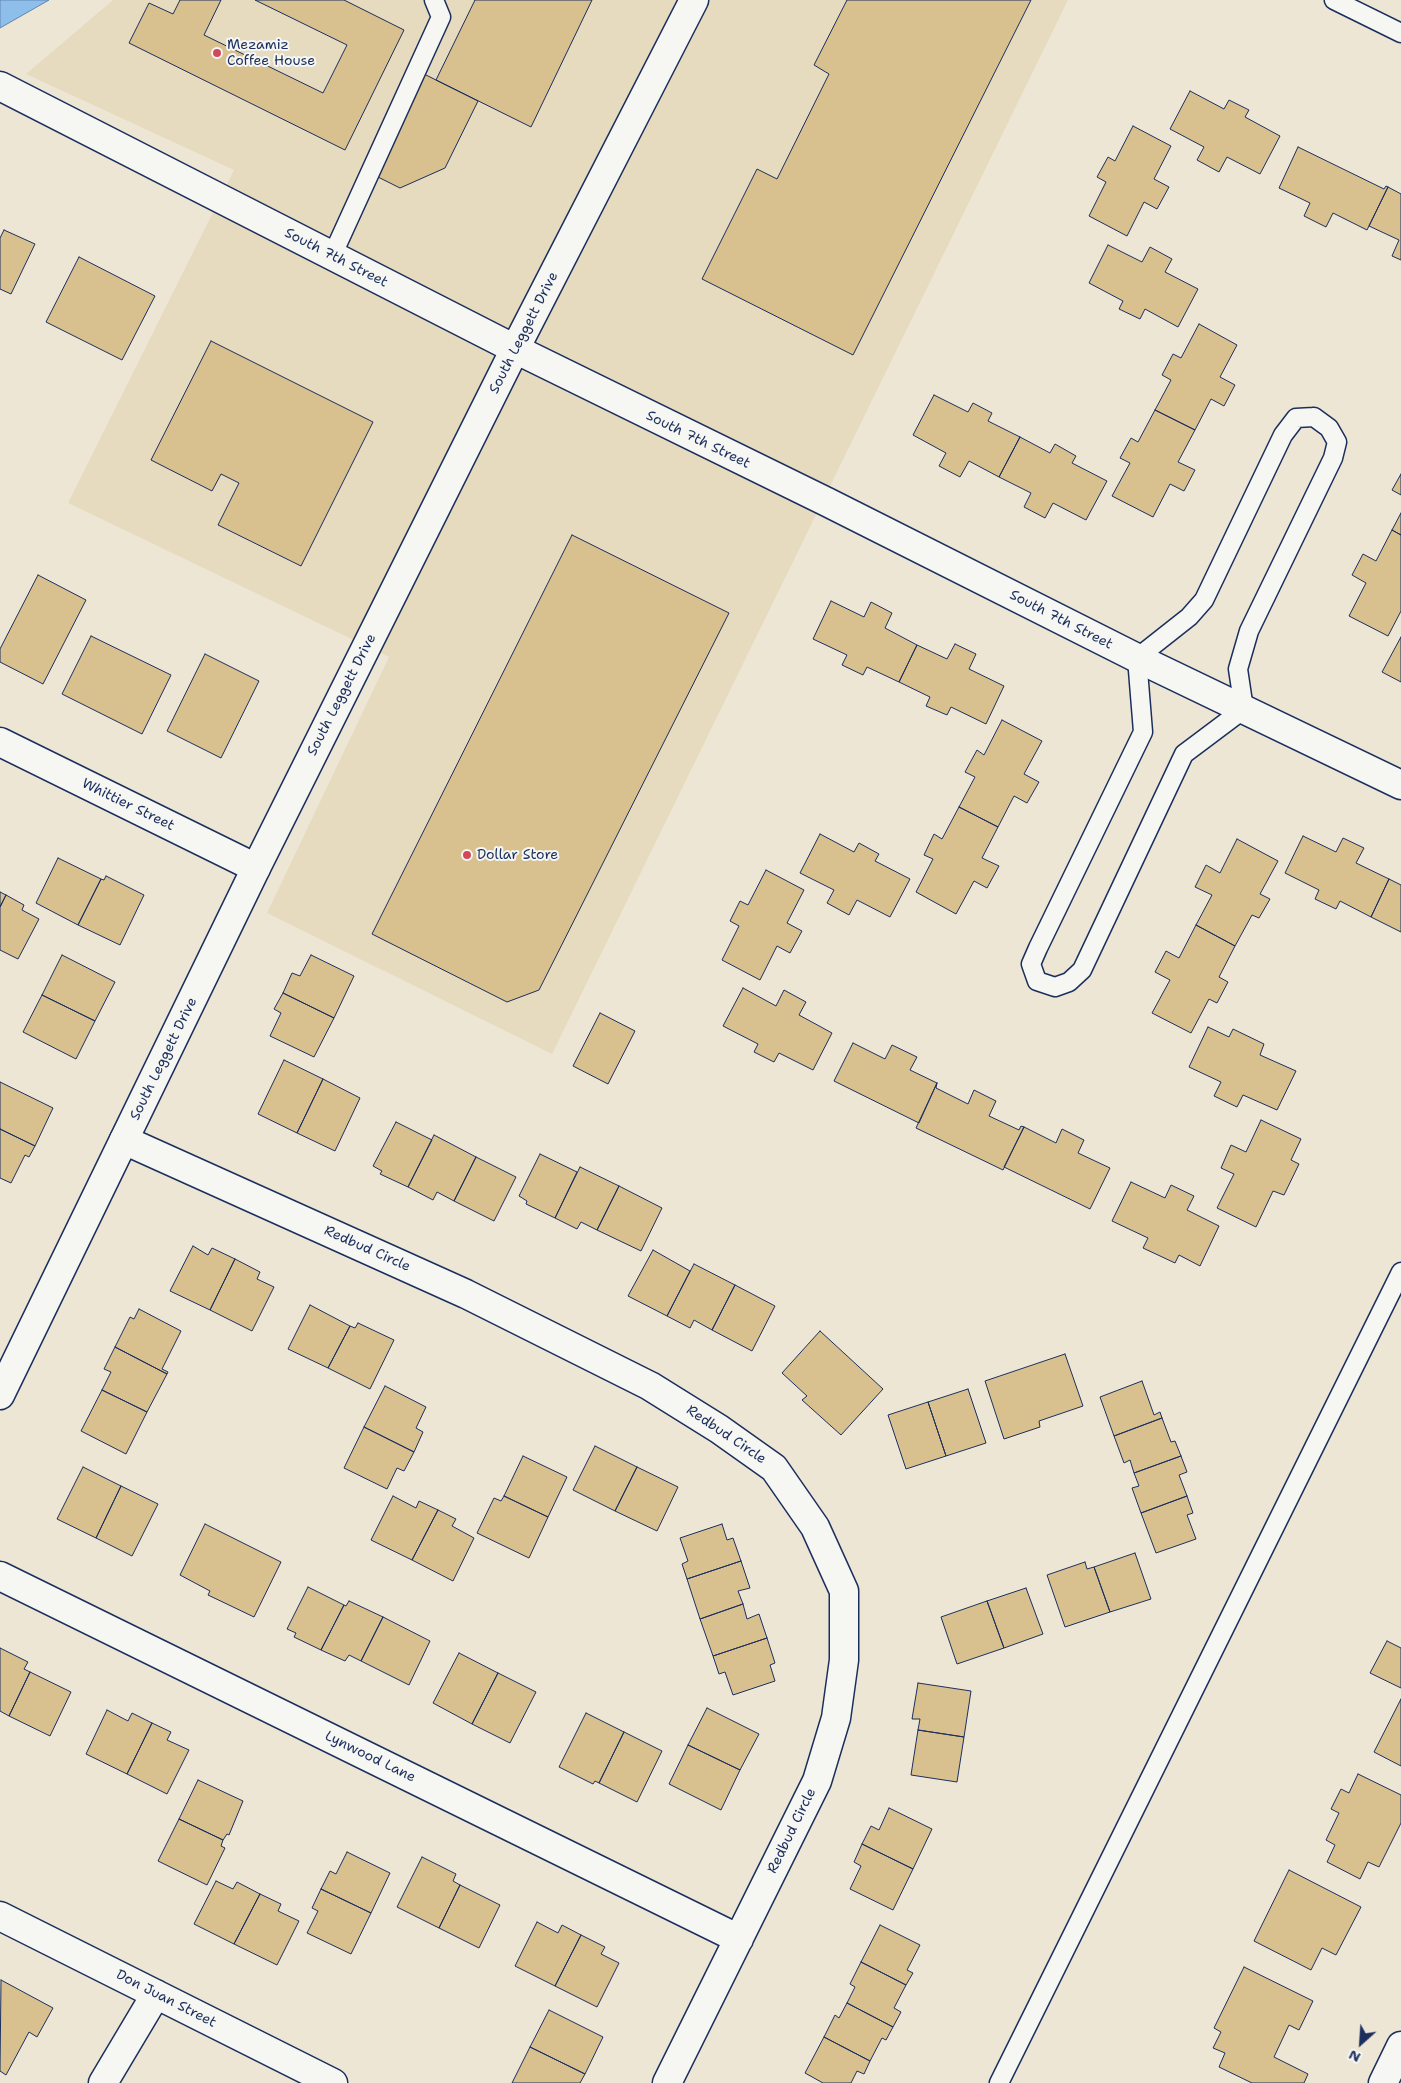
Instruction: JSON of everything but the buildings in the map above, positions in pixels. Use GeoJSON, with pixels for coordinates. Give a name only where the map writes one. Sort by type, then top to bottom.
{"type":"FeatureCollection","features":[{"type":"Feature","properties":{"kind":"street","name":"South Leggett Drive"},"geometry":{"type":"LineString","coordinates":[[4,1378],[124,1140],[256,868],[515,350],[694,0]]}},
{"type":"Feature","properties":{"kind":"street","name":"South 7th Street"},"geometry":{"type":"LineString","coordinates":[[0,86],[515,350],[827,502],[1136,658],[1401,785]]}},
{"type":"Feature","properties":{"kind":"street","name":"Whittier Street"},"geometry":{"type":"LineString","coordinates":[[0,742],[256,868]]}},
{"type":"Feature","properties":{"kind":"street","name":"Redbud Circle"},"geometry":{"type":"LineString","coordinates":[[124,1140],[466,1294],[650,1386],[719,1429],[774,1468],[815,1526],[844,1592],[844,1660],[836,1718],[817,1781],[668,2083]]}},
{"type":"Feature","properties":{"kind":"street","name":"Lynwood Lane"},"geometry":{"type":"LineString","coordinates":[[0,1576],[739,1938]]}},
{"type":"Feature","properties":{"kind":"street","name":"Don Juan Street"},"geometry":{"type":"LineString","coordinates":[[0,1916],[332,2083]]}},
{"type":"Feature","properties":{"kind":"street"},"geometry":{"type":"LineString","coordinates":[[103,2083],[156,1994]]}},
{"type":"Feature","properties":{"kind":"street"},"geometry":{"type":"LineString","coordinates":[[1383,2083],[1401,2046]]}},
{"type":"Feature","properties":{"kind":"lane"},"geometry":{"type":"LineString","coordinates":[[332,256],[441,17],[434,0]]}},
{"type":"Feature","properties":{"kind":"lane"},"geometry":{"type":"LineString","coordinates":[[1334,0],[1401,33]]}},
{"type":"Feature","properties":{"kind":"lane"},"geometry":{"type":"LineString","coordinates":[[1314,417],[1329,428],[1337,442],[1334,458],[1249,631],[1238,669],[1244,709],[1184,754],[1082,970],[1069,982],[1055,988],[1037,981],[1031,964],[1143,732],[1136,658],[1189,617],[1204,600],[1283,434],[1296,418],[1314,417]]}},
{"type":"Feature","properties":{"kind":"lane"},"geometry":{"type":"LineString","coordinates":[[999,2083],[1401,1272]]}},
{"type":"Feature","properties":{"kind":"shaded area"},"geometry":{"type":"Polygon","coordinates":[[[113,0],[1068,0],[552,1054],[267,913],[389,657],[68,503],[234,170],[26,74],[113,0]]]}},
{"type":"Feature","properties":{"kind":"water"},"geometry":{"type":"Polygon","coordinates":[[[0,0],[49,0],[0,28],[0,0]]]}},
{"type":"Feature","properties":{"kind":"place","name":"Mezamiz Coffee House"},"geometry":{"type":"Point","coordinates":[217,53]}},
{"type":"Feature","properties":{"kind":"place","name":"Dollar Store"},"geometry":{"type":"Point","coordinates":[467,855]}}]}
